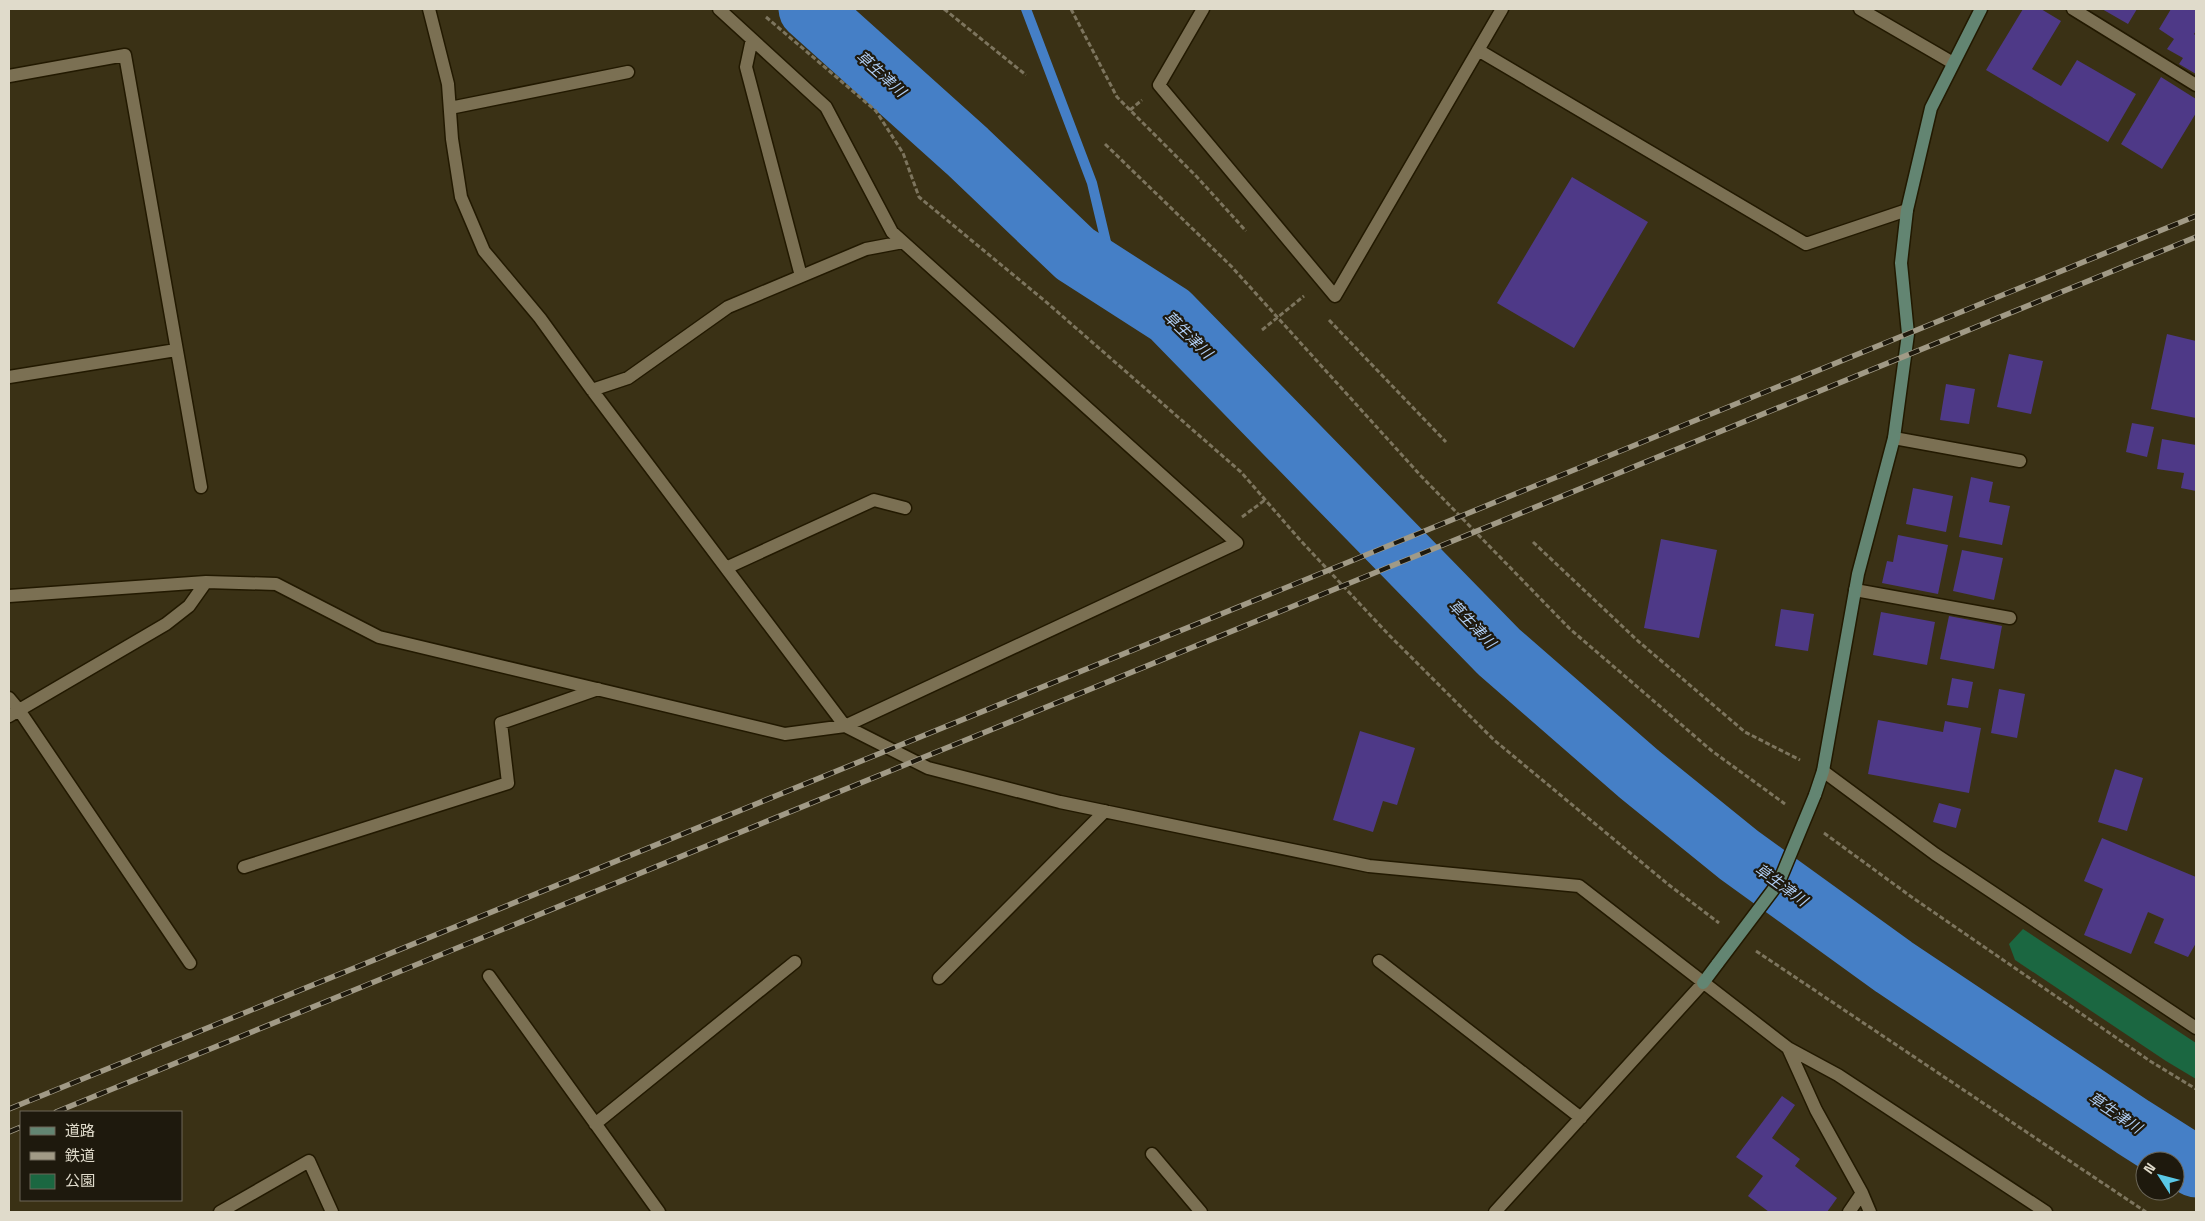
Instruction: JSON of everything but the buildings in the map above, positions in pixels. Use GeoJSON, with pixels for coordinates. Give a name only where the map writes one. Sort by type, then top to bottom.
{"type":"FeatureCollection","features":[{"type":"Feature","properties":{"kind":"street"},"geometry":{"type":"LineString","coordinates":[[430,9],[448,84],[452,139],[461,197],[484,251],[540,318],[845,726],[928,768],[1106,811],[1369,866],[1579,886],[1788,1048],[1838,1075],[2046,1212]]}},
{"type":"Feature","properties":{"kind":"street"},"geometry":{"type":"LineString","coordinates":[[9,596],[206,582],[276,584],[379,637],[785,734],[845,726],[1238,543],[892,232],[826,107],[719,9]]}},
{"type":"Feature","properties":{"kind":"street"},"geometry":{"type":"LineString","coordinates":[[1203,9],[1159,85],[1335,296],[1502,9]]}},
{"type":"Feature","properties":{"kind":"street"},"geometry":{"type":"LineString","coordinates":[[1860,9],[1952,63]]}},
{"type":"Feature","properties":{"kind":"street"},"geometry":{"type":"LineString","coordinates":[[1495,1212],[1703,983],[1780,882],[1823,771],[1855,590],[1894,438],[1908,334],[1902,262],[1908,210],[1931,108],[1952,63],[1981,9]]}},
{"type":"Feature","properties":{"kind":"street"},"geometry":{"type":"LineString","coordinates":[[2072,9],[2196,85]]}},
{"type":"Feature","properties":{"kind":"street"},"geometry":{"type":"LineString","coordinates":[[752,39],[746,67],[802,276]]}},
{"type":"Feature","properties":{"kind":"street"},"geometry":{"type":"LineString","coordinates":[[1478,50],[1806,244],[1908,210]]}},
{"type":"Feature","properties":{"kind":"street"},"geometry":{"type":"LineString","coordinates":[[9,76],[125,56],[201,487]]}},
{"type":"Feature","properties":{"kind":"street"},"geometry":{"type":"LineString","coordinates":[[450,108],[628,72]]}},
{"type":"Feature","properties":{"kind":"street"},"geometry":{"type":"LineString","coordinates":[[592,390],[628,378],[728,307],[866,249],[903,242]]}},
{"type":"Feature","properties":{"kind":"street"},"geometry":{"type":"LineString","coordinates":[[9,376],[176,350]]}},
{"type":"Feature","properties":{"kind":"street"},"geometry":{"type":"LineString","coordinates":[[1894,438],[2020,461]]}},
{"type":"Feature","properties":{"kind":"street"},"geometry":{"type":"LineString","coordinates":[[726,568],[874,500],[905,508]]}},
{"type":"Feature","properties":{"kind":"street"},"geometry":{"type":"LineString","coordinates":[[14,713],[166,624],[189,606],[206,582]]}},
{"type":"Feature","properties":{"kind":"street"},"geometry":{"type":"LineString","coordinates":[[1855,590],[2010,618]]}},
{"type":"Feature","properties":{"kind":"street"},"geometry":{"type":"LineString","coordinates":[[244,866],[508,783],[501,723],[598,689]]}},
{"type":"Feature","properties":{"kind":"street"},"geometry":{"type":"LineString","coordinates":[[9,698],[14,713],[190,963]]}},
{"type":"Feature","properties":{"kind":"street"},"geometry":{"type":"LineString","coordinates":[[1823,771],[1935,854],[2196,1028]]}},
{"type":"Feature","properties":{"kind":"street"},"geometry":{"type":"LineString","coordinates":[[939,978],[1106,811]]}},
{"type":"Feature","properties":{"kind":"street"},"geometry":{"type":"LineString","coordinates":[[1379,961],[1581,1118]]}},
{"type":"Feature","properties":{"kind":"street"},"geometry":{"type":"LineString","coordinates":[[596,1124],[795,962]]}},
{"type":"Feature","properties":{"kind":"street"},"geometry":{"type":"LineString","coordinates":[[489,976],[659,1212]]}},
{"type":"Feature","properties":{"kind":"street"},"geometry":{"type":"LineString","coordinates":[[1788,1048],[1816,1110],[1862,1193],[1870,1212]]}},
{"type":"Feature","properties":{"kind":"street"},"geometry":{"type":"LineString","coordinates":[[1152,1154],[1201,1212]]}},
{"type":"Feature","properties":{"kind":"street"},"geometry":{"type":"LineString","coordinates":[[220,1212],[309,1161],[332,1212]]}},
{"type":"Feature","properties":{"kind":"street"},"geometry":{"type":"LineString","coordinates":[[1849,1212],[1862,1193]]}},
{"type":"Feature","properties":{"kind":"path"},"geometry":{"type":"LineString","coordinates":[[944,9],[1026,75]]}},
{"type":"Feature","properties":{"kind":"path"},"geometry":{"type":"LineString","coordinates":[[764,15],[876,111],[903,153],[919,197],[1045,301],[1241,472],[1301,541],[1389,635],[1494,740],[1669,885],[1723,926]]}},
{"type":"Feature","properties":{"kind":"path"},"geometry":{"type":"LineString","coordinates":[[1105,144],[1210,245],[1279,317],[1421,476],[1570,629],[1712,751],[1792,810]]}},
{"type":"Feature","properties":{"kind":"path"},"geometry":{"type":"LineString","coordinates":[[1262,330],[1305,295]]}},
{"type":"Feature","properties":{"kind":"path"},"geometry":{"type":"LineString","coordinates":[[1534,542],[1638,641],[1745,732],[1823,771]]}},
{"type":"Feature","properties":{"kind":"path"},"geometry":{"type":"LineString","coordinates":[[1816,827],[1913,898],[2142,1056],[2196,1089]]}},
{"type":"Feature","properties":{"kind":"path"},"geometry":{"type":"LineString","coordinates":[[1754,949],[2146,1212]]}},
{"type":"Feature","properties":{"kind":"green space"},"geometry":{"type":"Polygon","coordinates":[[[2023,929],[2196,1043],[2196,1079],[2015,960],[2009,944],[2023,929]]]}},
{"type":"Feature","properties":{"kind":"waterway","name":"草生津川"},"geometry":{"type":"LineString","coordinates":[[809,9],[967,151],[1075,254],[1170,315],[1499,652],[1639,774],[1739,855],[1894,967],[2196,1167]]}},
{"type":"Feature","properties":{"kind":"waterway"},"geometry":{"type":"LineString","coordinates":[[1026,9],[1092,183],[1115,280]]}},
{"type":"Feature","properties":{"kind":"railway"},"geometry":{"type":"LineString","coordinates":[[9,1109],[2196,216]]}},
{"type":"Feature","properties":{"kind":"railway"},"geometry":{"type":"LineString","coordinates":[[58,1111],[2196,237]]}},
{"type":"Feature","properties":{"kind":"railway"},"geometry":{"type":"LineString","coordinates":[[9,1132],[20,1127]]}}]}
